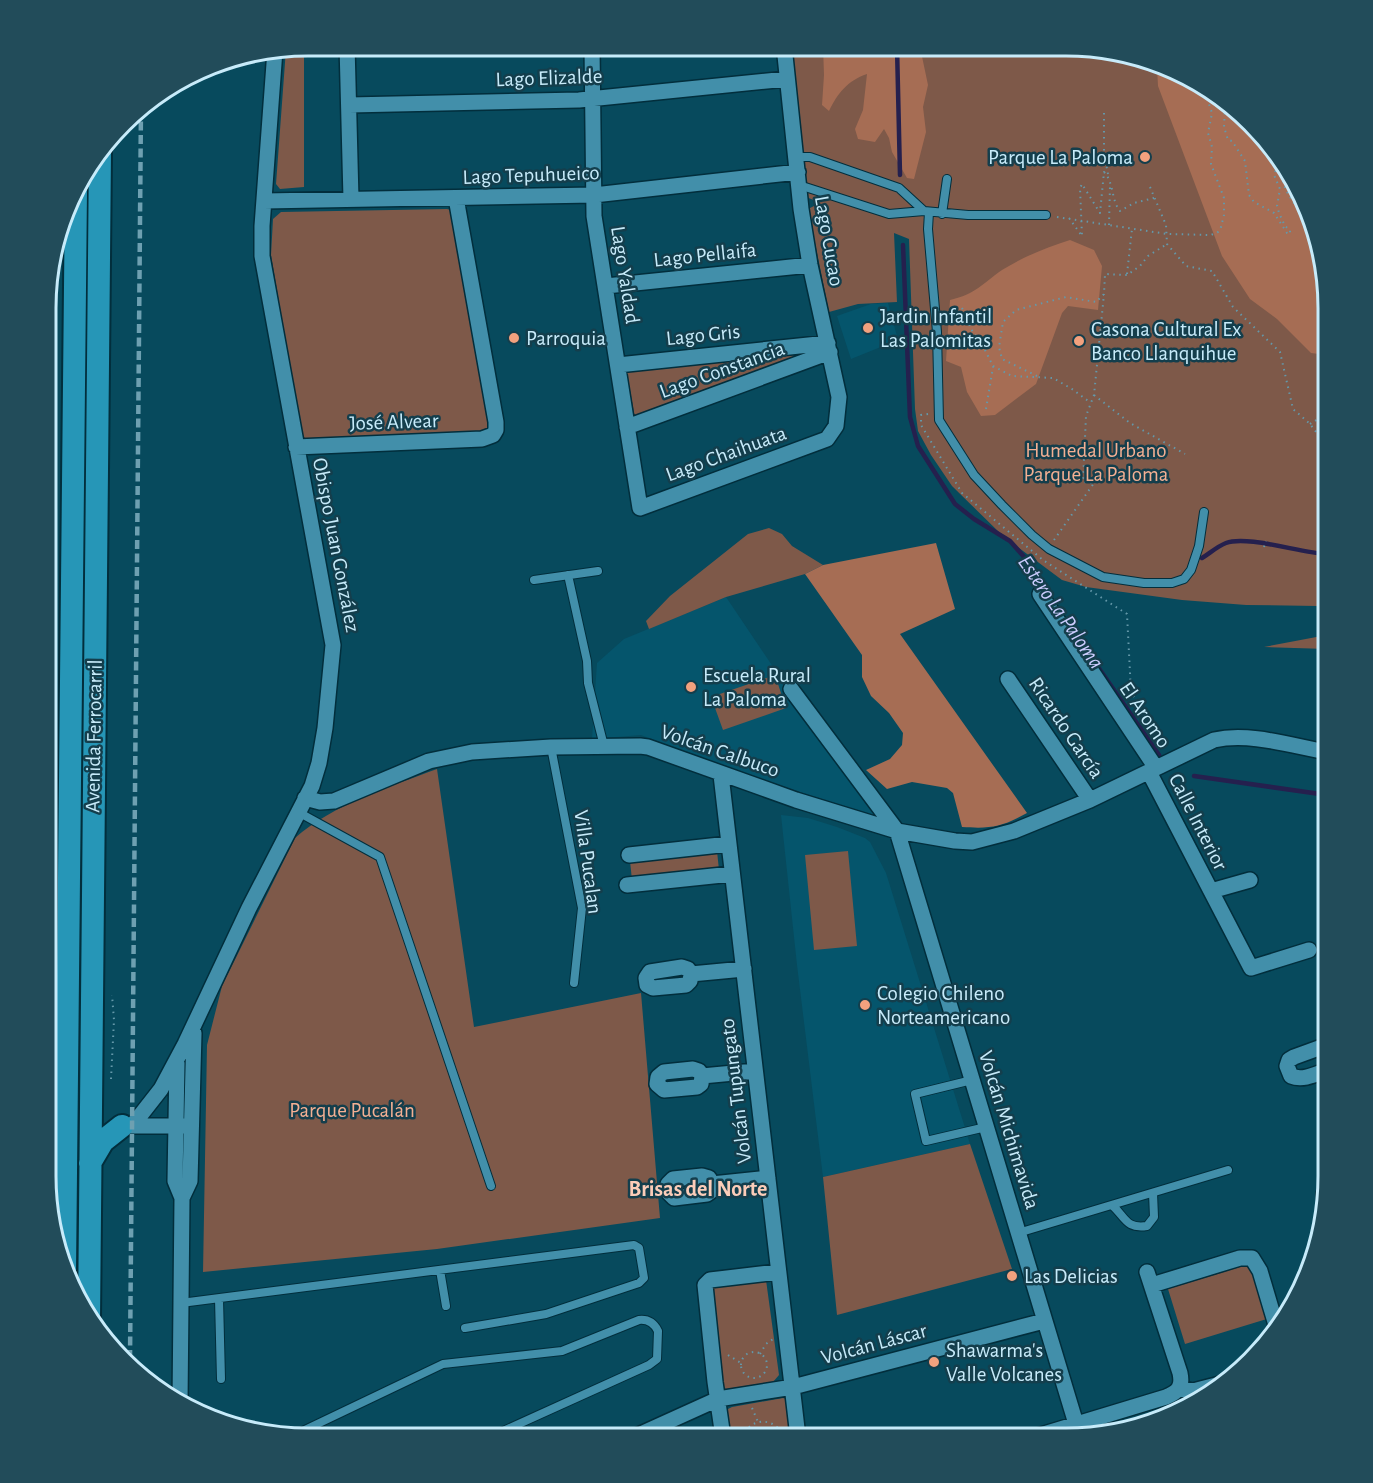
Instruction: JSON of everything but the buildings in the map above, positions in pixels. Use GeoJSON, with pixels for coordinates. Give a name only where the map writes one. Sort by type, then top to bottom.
{"type":"FeatureCollection","features":[{"type":"Feature","properties":{"kind":"main road","name":"Avenida Ferrocarril"},"geometry":{"type":"LineString","coordinates":[[89,1301],[100,165]]}},
{"type":"Feature","properties":{"kind":"main road","name":"Avenida Ferrocarril"},"geometry":{"type":"LineString","coordinates":[[65,1244],[76,209]]}},
{"type":"Feature","properties":{"kind":"main road"},"geometry":{"type":"LineString","coordinates":[[66,1125],[90,1125]]}},
{"type":"Feature","properties":{"kind":"main road"},"geometry":{"type":"LineString","coordinates":[[90,1165],[103,1141],[127,1126]]}},
{"type":"Feature","properties":{"kind":"street"},"geometry":{"type":"LineString","coordinates":[[347,56],[351,200]]}},
{"type":"Feature","properties":{"kind":"street","name":"Lago Yaldad"},"geometry":{"type":"LineString","coordinates":[[592,56],[594,216],[640,508]]}},
{"type":"Feature","properties":{"kind":"street","name":"Lago Cucao"},"geometry":{"type":"LineString","coordinates":[[785,56],[810,265],[839,397],[836,426],[827,439]]}},
{"type":"Feature","properties":{"kind":"street","name":"Obispo Juan González"},"geometry":{"type":"LineString","coordinates":[[127,1126],[155,1097],[178,1057],[316,775],[319,763],[334,654],[262,261],[274,58]]}},
{"type":"Feature","properties":{"kind":"street","name":"Lago Elizalde"},"geometry":{"type":"LineString","coordinates":[[349,105],[593,99],[787,79]]}},
{"type":"Feature","properties":{"kind":"street","name":"Lago Tepuhueico"},"geometry":{"type":"LineString","coordinates":[[264,201],[594,195],[798,179]]}},
{"type":"Feature","properties":{"kind":"street","name":"José Alvear"},"geometry":{"type":"LineString","coordinates":[[296,447],[482,439],[493,435],[496,422],[456,198]]}},
{"type":"Feature","properties":{"kind":"street","name":"Lago Pellaifa"},"geometry":{"type":"LineString","coordinates":[[606,286],[810,265]]}},
{"type":"Feature","properties":{"kind":"street","name":"Lago Gris"},"geometry":{"type":"LineString","coordinates":[[618,365],[829,348]]}},
{"type":"Feature","properties":{"kind":"street","name":"Lago Constancia"},"geometry":{"type":"LineString","coordinates":[[627,427],[829,348]]}},
{"type":"Feature","properties":{"kind":"street","name":"Lago Chaihuata"},"geometry":{"type":"LineString","coordinates":[[640,508],[827,439]]}},
{"type":"Feature","properties":{"kind":"street","name":"El Aromo"},"geometry":{"type":"LineString","coordinates":[[1040,594],[1152,770]]}},
{"type":"Feature","properties":{"kind":"street","name":"Ricardo García"},"geometry":{"type":"LineString","coordinates":[[1008,678],[1090,800]]}},
{"type":"Feature","properties":{"kind":"street","name":"Volcán Michimavida"},"geometry":{"type":"LineString","coordinates":[[791,689],[897,831],[1077,1427]]}},
{"type":"Feature","properties":{"kind":"street","name":"Volcán Calbuco"},"geometry":{"type":"LineString","coordinates":[[301,805],[334,801],[441,758],[472,752],[550,747],[648,747],[721,775],[897,831],[955,841],[982,841],[1014,831],[1116,789],[1210,741],[1233,738],[1318,751]]}},
{"type":"Feature","properties":{"kind":"street","name":"Calle Interior"},"geometry":{"type":"LineString","coordinates":[[1152,770],[1251,968],[1309,950]]}},
{"type":"Feature","properties":{"kind":"street","name":"Volcán Tupungato"},"geometry":{"type":"LineString","coordinates":[[721,775],[793,1387],[791,1428]]}},
{"type":"Feature","properties":{"kind":"street"},"geometry":{"type":"LineString","coordinates":[[628,855],[729,844]]}},
{"type":"Feature","properties":{"kind":"street"},"geometry":{"type":"LineString","coordinates":[[627,885],[732,874]]}},
{"type":"Feature","properties":{"kind":"street","name":"Calle Interior"},"geometry":{"type":"LineString","coordinates":[[1211,891],[1250,880]]}},
{"type":"Feature","properties":{"kind":"street"},"geometry":{"type":"LineString","coordinates":[[691,974],[744,969]]}},
{"type":"Feature","properties":{"kind":"street","name":"Obispo Juan González"},"geometry":{"type":"LineString","coordinates":[[183,1126],[195,1021]]}},
{"type":"Feature","properties":{"kind":"street"},"geometry":{"type":"LineString","coordinates":[[1318,1049],[1294,1057],[1289,1060],[1287,1066],[1290,1076],[1296,1078],[1318,1073]]}},
{"type":"Feature","properties":{"kind":"street","name":"Obispo Juan González"},"geometry":{"type":"LineString","coordinates":[[178,1057],[183,1126]]}},
{"type":"Feature","properties":{"kind":"street"},"geometry":{"type":"LineString","coordinates":[[702,1076],[755,1071]]}},
{"type":"Feature","properties":{"kind":"street"},"geometry":{"type":"LineString","coordinates":[[90,1125],[183,1126],[175,1181],[182,1198],[180,1393]]}},
{"type":"Feature","properties":{"kind":"street"},"geometry":{"type":"LineString","coordinates":[[712,1184],[768,1178]]}},
{"type":"Feature","properties":{"kind":"street"},"geometry":{"type":"LineString","coordinates":[[1179,1388],[1180,1373],[1149,1279],[1240,1258],[1252,1258],[1257,1265],[1273,1317]]}},
{"type":"Feature","properties":{"kind":"street"},"geometry":{"type":"LineString","coordinates":[[721,1428],[716,1400],[705,1285],[710,1280],[778,1272]]}},
{"type":"Feature","properties":{"kind":"street","name":"Volcán Láscar"},"geometry":{"type":"LineString","coordinates":[[654,1428],[716,1400],[793,1387],[1044,1321]]}},
{"type":"Feature","properties":{"kind":"street"},"geometry":{"type":"LineString","coordinates":[[1094,1425],[1166,1397],[1179,1388],[1197,1390]]}},
{"type":"Feature","properties":{"kind":"lane"},"geometry":{"type":"LineString","coordinates":[[796,157],[810,157],[899,188],[927,212],[937,332],[939,420],[974,475],[1032,535],[1049,549],[1103,577],[1144,583],[1172,583],[1184,579],[1191,570],[1199,546],[1204,512]]}},
{"type":"Feature","properties":{"kind":"lane"},"geometry":{"type":"LineString","coordinates":[[798,179],[889,214],[927,212],[974,216],[1046,215]]}},
{"type":"Feature","properties":{"kind":"lane"},"geometry":{"type":"LineString","coordinates":[[942,213],[947,179]]}},
{"type":"Feature","properties":{"kind":"lane"},"geometry":{"type":"LineString","coordinates":[[534,580],[598,571]]}},
{"type":"Feature","properties":{"kind":"lane"},"geometry":{"type":"LineString","coordinates":[[568,575],[587,661],[588,683],[604,746]]}},
{"type":"Feature","properties":{"kind":"lane","name":"Villa Pucalan"},"geometry":{"type":"LineString","coordinates":[[550,747],[582,909],[574,983]]}},
{"type":"Feature","properties":{"kind":"lane"},"geometry":{"type":"LineString","coordinates":[[301,805],[380,857],[491,1186]]}},
{"type":"Feature","properties":{"kind":"lane"},"geometry":{"type":"LineString","coordinates":[[972,1080],[915,1094],[926,1141],[986,1126]]}},
{"type":"Feature","properties":{"kind":"lane"},"geometry":{"type":"LineString","coordinates":[[1018,1233],[1228,1170]]}},
{"type":"Feature","properties":{"kind":"lane"},"geometry":{"type":"LineString","coordinates":[[1112,1205],[1127,1222],[1136,1227],[1147,1226],[1154,1217],[1153,1193]]}},
{"type":"Feature","properties":{"kind":"lane"},"geometry":{"type":"LineString","coordinates":[[181,1303],[634,1245],[639,1248],[644,1278],[639,1283],[546,1314],[465,1328]]}},
{"type":"Feature","properties":{"kind":"lane"},"geometry":{"type":"LineString","coordinates":[[441,1270],[446,1306]]}},
{"type":"Feature","properties":{"kind":"lane"},"geometry":{"type":"LineString","coordinates":[[219,1299],[221,1379]]}},
{"type":"Feature","properties":{"kind":"lane"},"geometry":{"type":"LineString","coordinates":[[309,1428],[443,1364],[562,1351],[639,1320],[649,1321],[656,1327],[658,1331],[657,1359],[649,1365],[510,1428]]}},
{"type":"Feature","properties":{"kind":"path"},"geometry":{"type":"LineString","coordinates":[[1155,198],[1134,203],[1120,211],[1116,206],[1108,176],[1104,172],[1100,213],[1082,184],[1080,188],[1081,220],[1082,228],[1082,236],[1069,219],[1081,220],[1167,234],[1211,235],[1218,232],[1224,214],[1224,198],[1211,164],[1212,147],[1208,133],[1212,112],[1208,100]]}},
{"type":"Feature","properties":{"kind":"path"},"geometry":{"type":"LineString","coordinates":[[1225,112],[1224,127],[1228,140],[1232,141],[1245,161],[1250,195],[1254,202],[1274,213],[1290,234],[1277,206],[1280,189],[1274,175],[1276,169]]}},
{"type":"Feature","properties":{"kind":"path"},"geometry":{"type":"LineString","coordinates":[[1104,113],[1104,153],[1110,187],[1109,225]]}},
{"type":"Feature","properties":{"kind":"path"},"geometry":{"type":"LineString","coordinates":[[1284,183],[1286,192],[1298,210]]}},
{"type":"Feature","properties":{"kind":"path"},"geometry":{"type":"LineString","coordinates":[[1150,187],[1166,225],[1167,244],[1186,266],[1212,271],[1233,308],[1280,352],[1293,409],[1318,434]]}},
{"type":"Feature","properties":{"kind":"path"},"geometry":{"type":"LineString","coordinates":[[1127,275],[1132,229]]}},
{"type":"Feature","properties":{"kind":"path"},"geometry":{"type":"LineString","coordinates":[[1049,549],[1067,519],[1094,483],[1083,482],[1086,416],[1094,395],[1105,274],[1127,275],[1140,266],[1148,256],[1167,244]]}},
{"type":"Feature","properties":{"kind":"path"},"geometry":{"type":"LineString","coordinates":[[1037,376],[1002,359],[999,347],[1003,322],[1016,310],[1038,303],[1066,297],[1096,302],[1104,294]]}},
{"type":"Feature","properties":{"kind":"path"},"geometry":{"type":"LineString","coordinates":[[962,308],[971,329],[993,366],[1012,376],[1053,378],[1092,404]]}},
{"type":"Feature","properties":{"kind":"path"},"geometry":{"type":"LineString","coordinates":[[986,409],[993,366]]}},
{"type":"Feature","properties":{"kind":"path"},"geometry":{"type":"LineString","coordinates":[[1094,395],[1130,423],[1185,454]]}},
{"type":"Feature","properties":{"kind":"path"},"geometry":{"type":"LineString","coordinates":[[939,412],[921,415],[921,425],[962,493],[1043,560],[1127,614],[1131,692],[1174,759]]}},
{"type":"Feature","properties":{"kind":"path"},"geometry":{"type":"LineString","coordinates":[[1310,424],[1318,419]]}},
{"type":"Feature","properties":{"kind":"path"},"geometry":{"type":"LineString","coordinates":[[1264,547],[1266,541]]}},
{"type":"Feature","properties":{"kind":"path"},"geometry":{"type":"LineString","coordinates":[[756,1352],[765,1360],[764,1372],[758,1377],[749,1377],[743,1371],[742,1359],[748,1353],[756,1352]]}},
{"type":"Feature","properties":{"kind":"path"},"geometry":{"type":"LineString","coordinates":[[748,1428],[762,1421],[779,1428]]}},
{"type":"Feature","properties":{"kind":"shaded area"},"geometry":{"type":"Polygon","coordinates":[[[823,56],[922,56],[928,85],[923,107],[926,132],[914,179],[907,178],[892,152],[884,129],[875,142],[858,139],[855,129],[863,110],[867,74],[844,88],[829,111],[822,105],[823,56]]]}},
{"type":"Feature","properties":{"kind":"shaded area"},"geometry":{"type":"Polygon","coordinates":[[[1157,73],[1191,89],[1219,108],[1255,141],[1284,182],[1298,211],[1313,259],[1318,308],[1318,354],[1311,353],[1277,319],[1250,299],[1222,256],[1158,86],[1157,73]]]}},
{"type":"Feature","properties":{"kind":"shaded area"},"geometry":{"type":"Polygon","coordinates":[[[1070,240],[1094,250],[1102,266],[1098,310],[1068,306],[1062,313],[1036,384],[995,415],[981,416],[967,392],[961,367],[946,361],[950,300],[973,292],[1018,261],[1070,240]]]}},
{"type":"Feature","properties":{"kind":"shaded area","name":"Jardin Infantil Las Palomitas"},"geometry":{"type":"Polygon","coordinates":[[[888,303],[898,340],[851,359],[837,316],[871,304],[888,303]]]}},
{"type":"Feature","properties":{"kind":"shaded area"},"geometry":{"type":"Polygon","coordinates":[[[936,543],[955,609],[900,634],[1027,813],[996,826],[962,827],[953,793],[947,788],[912,782],[887,789],[866,770],[890,759],[902,745],[903,733],[889,713],[871,696],[862,677],[862,655],[805,574],[823,565],[936,543]]]}},
{"type":"Feature","properties":{"kind":"shaded area","name":"Escuela Rural La Paloma"},"geometry":{"type":"Polygon","coordinates":[[[726,597],[802,710],[879,817],[740,773],[641,735],[592,739],[597,663],[624,639],[726,597]]]}},
{"type":"Feature","properties":{"kind":"shaded area","name":"Colegio Chileno Norteamericano"},"geometry":{"type":"Polygon","coordinates":[[[781,815],[808,818],[837,827],[870,842],[886,873],[970,1144],[823,1177],[781,815]]]}},
{"type":"Feature","properties":{"kind":"green space"},"geometry":{"type":"Polygon","coordinates":[[[304,56],[304,187],[280,189],[276,184],[285,57],[304,56]]]}},
{"type":"Feature","properties":{"kind":"green space","name":"Parque La Paloma"},"geometry":{"type":"Polygon","coordinates":[[[790,56],[1082,56],[1114,60],[1146,69],[1177,82],[1205,98],[1232,118],[1255,141],[1284,182],[1298,211],[1313,259],[1318,308],[1318,606],[1246,605],[1182,600],[1086,587],[1062,580],[1003,536],[952,486],[918,431],[915,409],[909,239],[894,233],[897,302],[858,304],[829,312],[809,213],[810,208],[820,203],[802,195],[790,56]]]}},
{"type":"Feature","properties":{"kind":"green space"},"geometry":{"type":"Polygon","coordinates":[[[451,210],[492,427],[489,432],[302,439],[271,255],[273,219],[281,212],[451,210]]]}},
{"type":"Feature","properties":{"kind":"green space"},"geometry":{"type":"Polygon","coordinates":[[[810,349],[811,353],[635,418],[626,368],[810,349]]]}},
{"type":"Feature","properties":{"kind":"green space"},"geometry":{"type":"Polygon","coordinates":[[[769,528],[782,534],[792,546],[823,565],[805,574],[726,597],[649,629],[646,621],[670,596],[748,534],[769,528]]]}},
{"type":"Feature","properties":{"kind":"green space"},"geometry":{"type":"Polygon","coordinates":[[[1318,637],[1318,649],[1264,647],[1318,637]]]}},
{"type":"Feature","properties":{"kind":"green space"},"geometry":{"type":"Polygon","coordinates":[[[775,675],[786,708],[723,730],[711,697],[775,675]]]}},
{"type":"Feature","properties":{"kind":"green space","name":"Parque Pucalán"},"geometry":{"type":"Polygon","coordinates":[[[437,769],[474,1027],[641,993],[660,1218],[437,1249],[203,1272],[207,1045],[222,986],[295,838],[310,826],[344,806],[437,769]]]}},
{"type":"Feature","properties":{"kind":"green space"},"geometry":{"type":"Polygon","coordinates":[[[717,851],[719,870],[632,880],[630,861],[717,851]]]}},
{"type":"Feature","properties":{"kind":"green space"},"geometry":{"type":"Polygon","coordinates":[[[848,851],[857,946],[814,950],[805,855],[848,851]]]}},
{"type":"Feature","properties":{"kind":"green space"},"geometry":{"type":"Polygon","coordinates":[[[970,1144],[1012,1269],[837,1315],[823,1177],[970,1144]]]}},
{"type":"Feature","properties":{"kind":"green space"},"geometry":{"type":"Polygon","coordinates":[[[1253,1263],[1270,1318],[1185,1344],[1168,1289],[1253,1263]]]}},
{"type":"Feature","properties":{"kind":"green space"},"geometry":{"type":"Polygon","coordinates":[[[766,1280],[779,1375],[773,1382],[726,1389],[722,1386],[711,1288],[715,1285],[766,1280]]]}},
{"type":"Feature","properties":{"kind":"green space"},"geometry":{"type":"Polygon","coordinates":[[[787,1399],[792,1428],[727,1428],[726,1410],[732,1407],[787,1399]]]}},
{"type":"Feature","properties":{"kind":"waterway","name":"Estero La Paloma"},"geometry":{"type":"LineString","coordinates":[[897,56],[900,175]]}},
{"type":"Feature","properties":{"kind":"waterway","name":"Estero La Paloma"},"geometry":{"type":"LineString","coordinates":[[903,245],[910,417],[918,446],[955,504],[974,519],[1010,541],[1026,559],[1047,592]]}},
{"type":"Feature","properties":{"kind":"waterway"},"geometry":{"type":"LineString","coordinates":[[1202,558],[1223,544],[1235,541],[1318,553]]}},
{"type":"Feature","properties":{"kind":"waterway","name":"Estero La Paloma"},"geometry":{"type":"LineString","coordinates":[[1082,644],[1159,755]]}},
{"type":"Feature","properties":{"kind":"waterway","name":"Estero La Paloma"},"geometry":{"type":"LineString","coordinates":[[1194,776],[1318,794]]}},
{"type":"Feature","properties":{"kind":"railway"},"geometry":{"type":"LineString","coordinates":[[130,1355],[141,118]]}},
{"type":"Feature","properties":{"kind":"place","name":"Parque La Paloma"},"geometry":{"type":"Point","coordinates":[1145,157]}},
{"type":"Feature","properties":{"kind":"place","name":"Jardin Infantil Las Palomitas"},"geometry":{"type":"Point","coordinates":[868,328]}},
{"type":"Feature","properties":{"kind":"place","name":"Parroquia"},"geometry":{"type":"Point","coordinates":[514,338]}},
{"type":"Feature","properties":{"kind":"place","name":"Casona Cultural Ex Banco Llanquihue"},"geometry":{"type":"Point","coordinates":[1079,341]}},
{"type":"Feature","properties":{"kind":"place","name":"Escuela Rural La Paloma"},"geometry":{"type":"Point","coordinates":[691,687]}},
{"type":"Feature","properties":{"kind":"place","name":"Colegio Chileno Norteamericano"},"geometry":{"type":"Point","coordinates":[865,1005]}},
{"type":"Feature","properties":{"kind":"place","name":"Las Delicias"},"geometry":{"type":"Point","coordinates":[1012,1276]}},
{"type":"Feature","properties":{"kind":"place","name":"Shawarma's Valle Volcanes"},"geometry":{"type":"Point","coordinates":[934,1362]}},
{"type":"Feature","properties":{"kind":"district","name":"Brisas del Norte"},"geometry":{"type":"Point","coordinates":[698,1189]}},
{"type":"Feature","properties":{"kind":"park label","name":"Humedal Urbano Parque La Paloma"},"geometry":{"type":"Point","coordinates":[1096,462]}}]}
